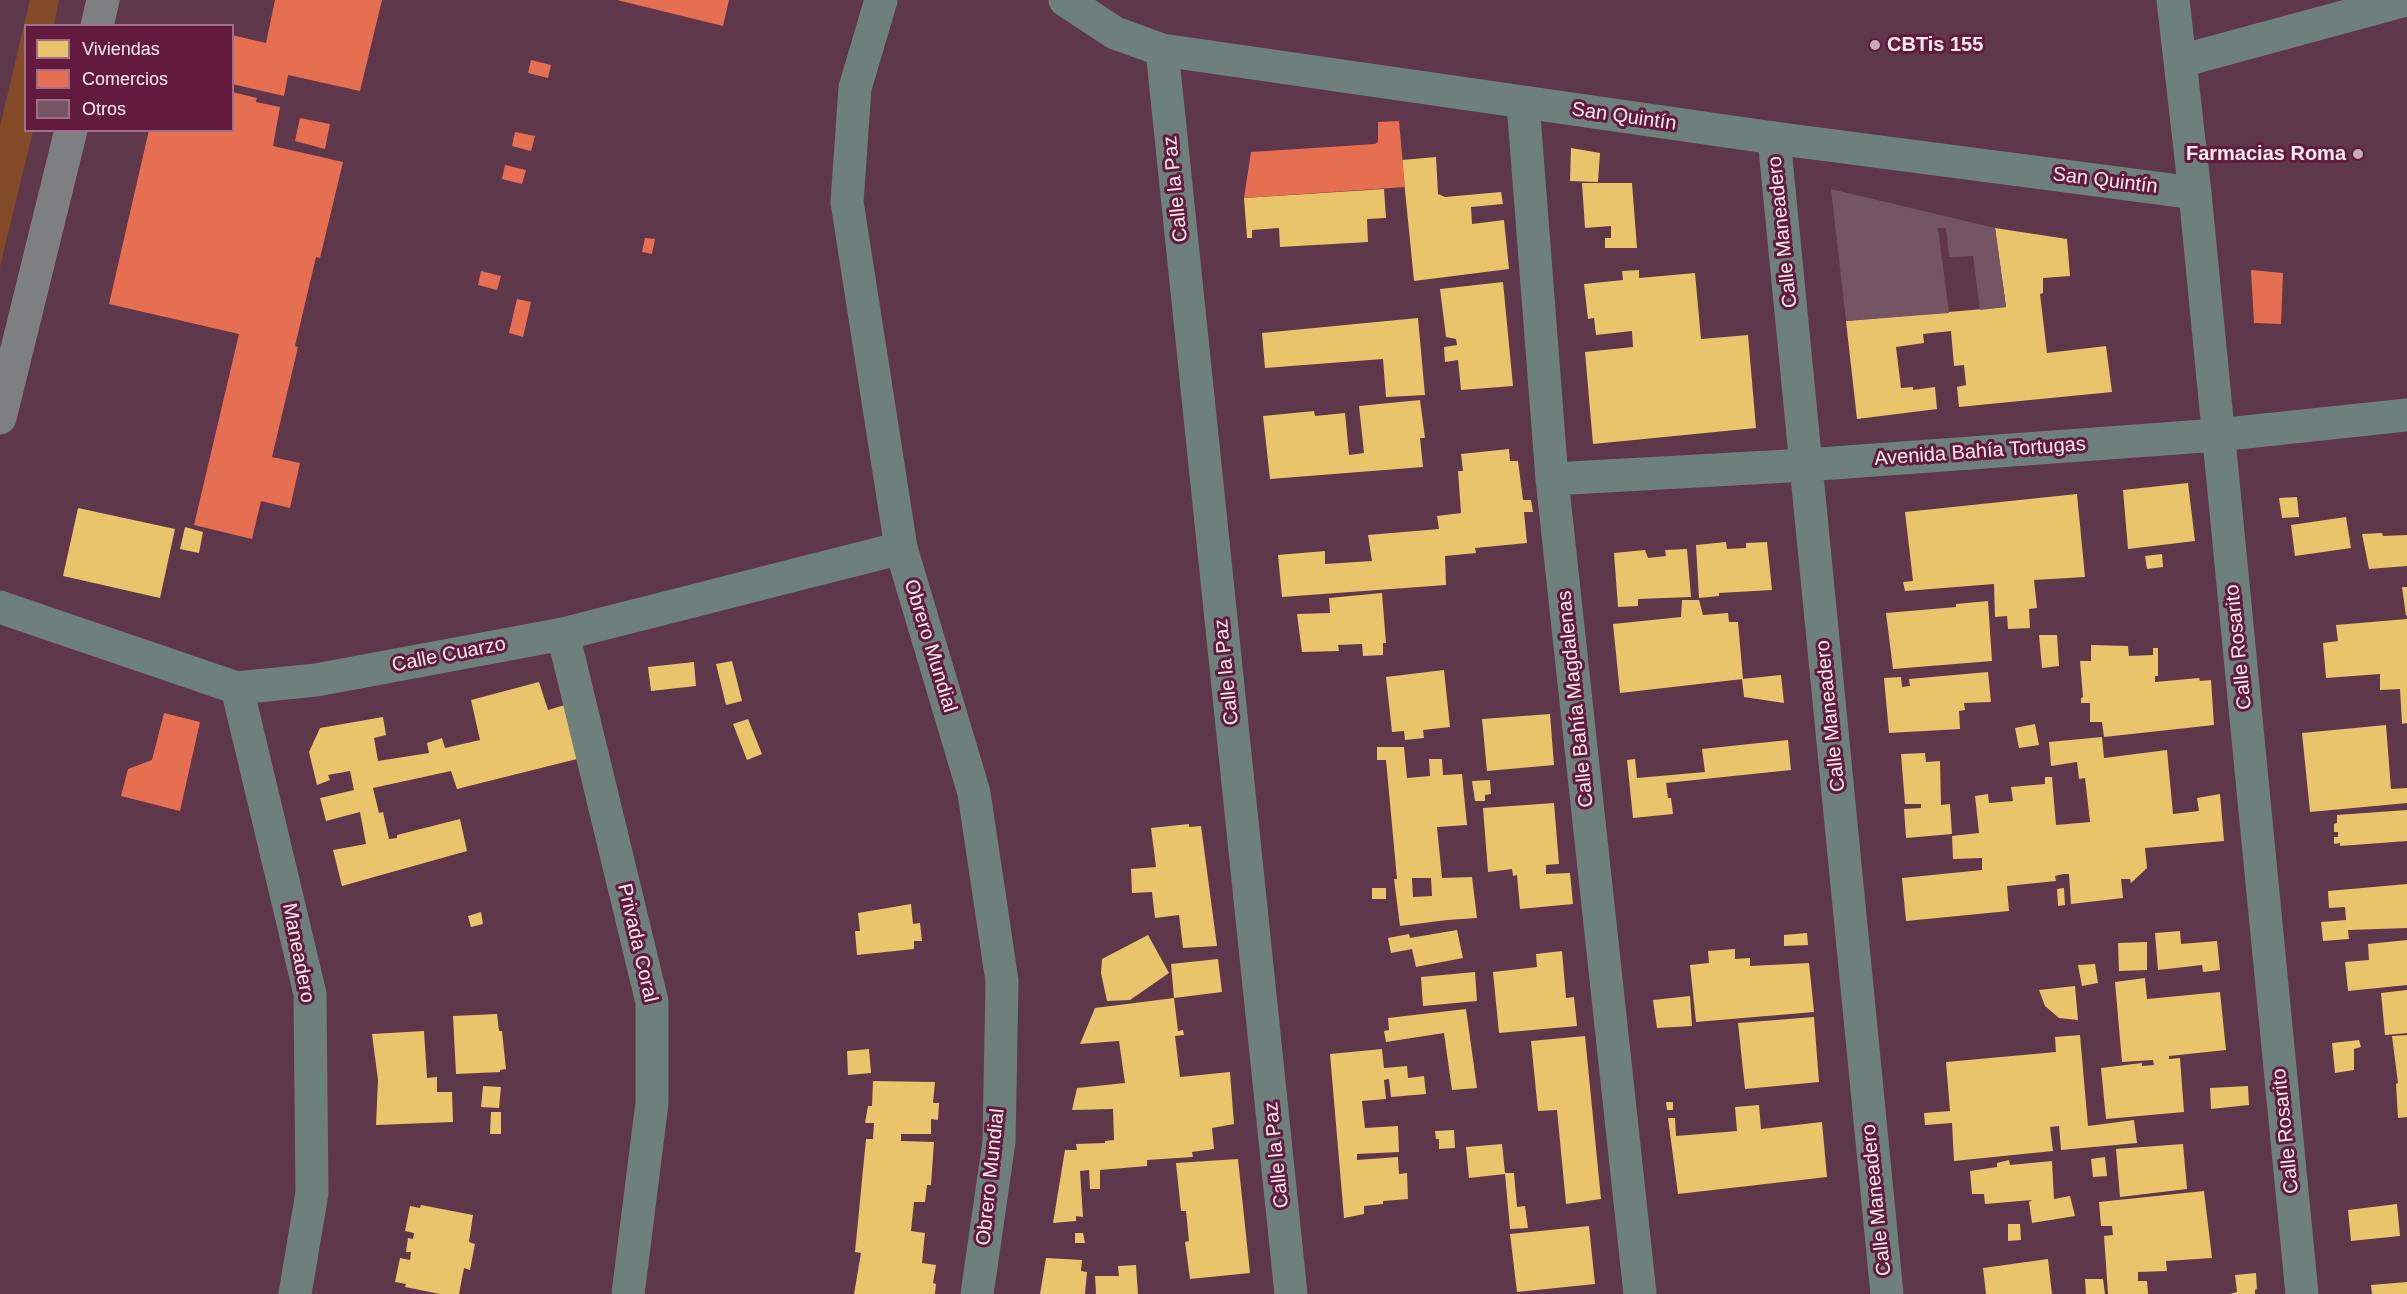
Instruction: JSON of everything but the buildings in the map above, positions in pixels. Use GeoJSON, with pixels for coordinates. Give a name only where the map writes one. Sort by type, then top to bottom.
{"type":"FeatureCollection","features":[{"type":"Feature","properties":{"kind":"main road"},"geometry":{"type":"LineString","coordinates":[[97,24],[103,0]]}},
{"type":"Feature","properties":{"kind":"main road"},"geometry":{"type":"LineString","coordinates":[[0,418],[71,132]]}},
{"type":"Feature","properties":{"kind":"street","name":"Obrero Mundial"},"geometry":{"type":"LineString","coordinates":[[881,0],[855,88],[847,202],[901,548],[974,793],[1002,981],[999,1142],[977,1294]]}},
{"type":"Feature","properties":{"kind":"street","name":"San Quintín"},"geometry":{"type":"LineString","coordinates":[[1065,0],[1115,33],[1162,50],[1774,138],[2195,193]]}},
{"type":"Feature","properties":{"kind":"street","name":"Calle Rosarito"},"geometry":{"type":"LineString","coordinates":[[2173,0],[2195,193],[2302,1294]]}},
{"type":"Feature","properties":{"kind":"street"},"geometry":{"type":"LineString","coordinates":[[2181,61],[2406,0]]}},
{"type":"Feature","properties":{"kind":"street","name":"Calle la Paz"},"geometry":{"type":"LineString","coordinates":[[1162,50],[1291,1294]]}},
{"type":"Feature","properties":{"kind":"street","name":"Calle Bahía Magdalenas"},"geometry":{"type":"LineString","coordinates":[[1523,103],[1552,479],[1640,1294]]}},
{"type":"Feature","properties":{"kind":"street","name":"Calle Maneadero"},"geometry":{"type":"LineString","coordinates":[[1774,138],[1887,1294]]}},
{"type":"Feature","properties":{"kind":"street","name":"Avenida Bahía Tortugas"},"geometry":{"type":"LineString","coordinates":[[1552,479],[1806,465],[2218,435],[2407,415]]}},
{"type":"Feature","properties":{"kind":"street","name":"Calle Cuarzo"},"geometry":{"type":"LineString","coordinates":[[0,607],[237,688],[316,680],[563,634],[901,548]]}},
{"type":"Feature","properties":{"kind":"street","name":"Privada Coral"},"geometry":{"type":"LineString","coordinates":[[563,634],[652,1002],[652,1103],[628,1294]]}},
{"type":"Feature","properties":{"kind":"street","name":"Maneadero"},"geometry":{"type":"LineString","coordinates":[[237,688],[310,994],[312,1193],[295,1294]]}},
{"type":"Feature","properties":{"kind":"shaded area"},"geometry":{"type":"Polygon","coordinates":[[[30,0],[59,0],[54,24],[24,24],[30,0]]]}},
{"type":"Feature","properties":{"kind":"shaded area"},"geometry":{"type":"Polygon","coordinates":[[[24,25],[24,132],[33,132],[0,267],[0,126],[24,25]]]}},
{"type":"Feature","properties":{"kind":"place","name":"CBTis 155"},"geometry":{"type":"Point","coordinates":[1875,45]}},
{"type":"Feature","properties":{"kind":"place","name":"Farmacias Roma"},"geometry":{"type":"Point","coordinates":[2358,154]}}]}
